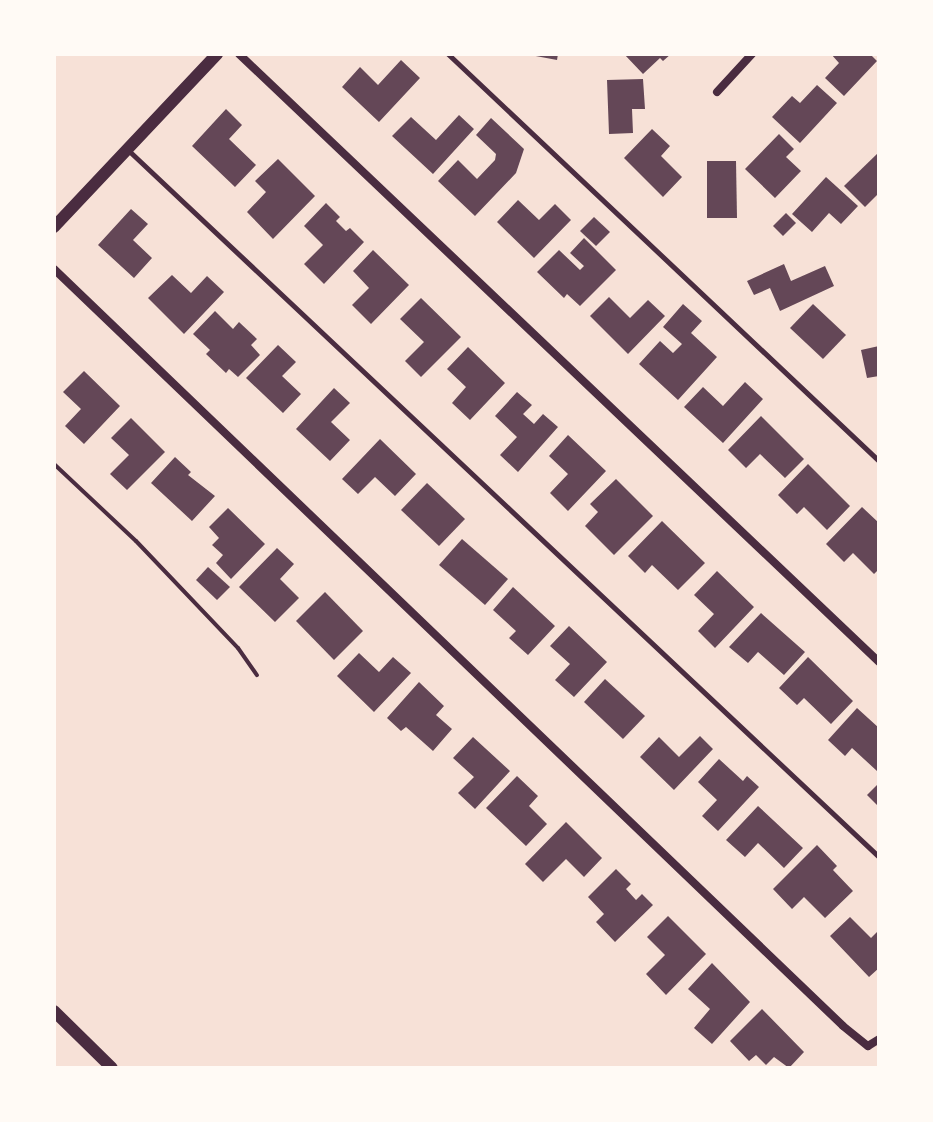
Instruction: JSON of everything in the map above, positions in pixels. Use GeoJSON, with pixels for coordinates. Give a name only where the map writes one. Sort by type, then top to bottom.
{"type":"FeatureCollection","features":[{"type":"Feature","properties":{"kind":"street"},"geometry":{"type":"LineString","coordinates":[[54,227],[217,54]]}},
{"type":"Feature","properties":{"kind":"street"},"geometry":{"type":"LineString","coordinates":[[239,54],[879,662]]}},
{"type":"Feature","properties":{"kind":"street"},"geometry":{"type":"LineString","coordinates":[[717,92],[752,54]]}},
{"type":"Feature","properties":{"kind":"street"},"geometry":{"type":"LineString","coordinates":[[54,269],[843,1026],[868,1046],[879,1039]]}},
{"type":"Feature","properties":{"kind":"street"},"geometry":{"type":"LineString","coordinates":[[54,1011],[112,1068]]}},
{"type":"Feature","properties":{"kind":"lane"},"geometry":{"type":"LineString","coordinates":[[448,54],[879,461]]}},
{"type":"Feature","properties":{"kind":"lane"},"geometry":{"type":"LineString","coordinates":[[127,149],[879,857]]}},
{"type":"Feature","properties":{"kind":"path"},"geometry":{"type":"LineString","coordinates":[[54,464],[136,541],[238,648],[257,675]]}},
{"type":"Feature","properties":{"kind":"building"},"geometry":{"type":"Polygon","coordinates":[[[525,54],[558,54],[557,60],[525,54]]]}},
{"type":"Feature","properties":{"kind":"building"},"geometry":{"type":"Polygon","coordinates":[[[624,54],[671,54],[663,61],[660,58],[643,74],[624,54]]]}},
{"type":"Feature","properties":{"kind":"building"},"geometry":{"type":"Polygon","coordinates":[[[831,54],[870,54],[877,61],[844,96],[825,78],[839,63],[831,54]]]}},
{"type":"Feature","properties":{"kind":"building"},"geometry":{"type":"Polygon","coordinates":[[[401,60],[420,78],[379,122],[342,87],[360,67],[378,85],[401,60]]]}},
{"type":"Feature","properties":{"kind":"building"},"geometry":{"type":"Polygon","coordinates":[[[643,79],[645,109],[632,109],[633,133],[609,134],[607,80],[643,79]]]}},
{"type":"Feature","properties":{"kind":"building"},"geometry":{"type":"Polygon","coordinates":[[[817,85],[837,103],[800,143],[772,117],[792,96],[800,103],[817,85]]]}},
{"type":"Feature","properties":{"kind":"building"},"geometry":{"type":"Polygon","coordinates":[[[226,109],[242,125],[229,139],[256,165],[235,187],[192,146],[226,109]]]}},
{"type":"Feature","properties":{"kind":"building"},"geometry":{"type":"Polygon","coordinates":[[[459,115],[474,129],[433,174],[392,136],[411,117],[436,140],[459,115]]]}},
{"type":"Feature","properties":{"kind":"building"},"geometry":{"type":"Polygon","coordinates":[[[491,118],[524,149],[516,173],[475,216],[438,181],[458,160],[477,179],[495,160],[496,154],[476,135],[491,118]]]}},
{"type":"Feature","properties":{"kind":"building"},"geometry":{"type":"Polygon","coordinates":[[[652,129],[670,146],[661,156],[682,177],[663,197],[624,158],[652,129]]]}},
{"type":"Feature","properties":{"kind":"building"},"geometry":{"type":"Polygon","coordinates":[[[779,134],[794,149],[786,157],[801,171],[775,198],[745,169],[779,134]]]}},
{"type":"Feature","properties":{"kind":"building"},"geometry":{"type":"Polygon","coordinates":[[[879,152],[879,193],[865,207],[844,186],[879,152]]]}},
{"type":"Feature","properties":{"kind":"building"},"geometry":{"type":"Polygon","coordinates":[[[278,159],[315,196],[273,239],[247,212],[266,192],[255,181],[278,159]]]}},
{"type":"Feature","properties":{"kind":"building"},"geometry":{"type":"Polygon","coordinates":[[[707,161],[736,161],[737,218],[707,218],[707,161]]]}},
{"type":"Feature","properties":{"kind":"building"},"geometry":{"type":"Polygon","coordinates":[[[826,177],[858,206],[841,224],[829,213],[812,232],[792,214],[826,177]]]}},
{"type":"Feature","properties":{"kind":"building"},"geometry":{"type":"Polygon","coordinates":[[[518,200],[539,220],[555,204],[571,220],[534,258],[497,222],[518,200]]]}},
{"type":"Feature","properties":{"kind":"building"},"geometry":{"type":"Polygon","coordinates":[[[326,203],[340,217],[336,221],[346,231],[350,228],[364,242],[324,284],[304,264],[323,245],[304,226],[326,203]]]}},
{"type":"Feature","properties":{"kind":"building"},"geometry":{"type":"Polygon","coordinates":[[[131,209],[148,224],[133,240],[152,258],[134,278],[98,245],[131,209]]]}},
{"type":"Feature","properties":{"kind":"building"},"geometry":{"type":"Polygon","coordinates":[[[786,213],[796,223],[783,236],[773,226],[786,213]]]}},
{"type":"Feature","properties":{"kind":"building"},"geometry":{"type":"Polygon","coordinates":[[[594,217],[610,232],[596,246],[580,231],[594,217]]]}},
{"type":"Feature","properties":{"kind":"building"},"geometry":{"type":"Polygon","coordinates":[[[584,238],[616,270],[580,306],[567,294],[564,298],[537,272],[559,250],[580,270],[584,266],[570,253],[584,238]]]}},
{"type":"Feature","properties":{"kind":"building"},"geometry":{"type":"Polygon","coordinates":[[[373,250],[409,285],[371,324],[352,305],[369,288],[353,271],[373,250]]]}},
{"type":"Feature","properties":{"kind":"building"},"geometry":{"type":"Polygon","coordinates":[[[784,264],[791,281],[825,266],[834,286],[780,311],[770,288],[754,295],[747,281],[784,264]]]}},
{"type":"Feature","properties":{"kind":"building"},"geometry":{"type":"Polygon","coordinates":[[[172,275],[191,293],[207,276],[224,292],[184,334],[148,298],[172,275]]]}},
{"type":"Feature","properties":{"kind":"building"},"geometry":{"type":"Polygon","coordinates":[[[609,297],[630,318],[648,300],[665,316],[628,354],[590,316],[609,297]]]}},
{"type":"Feature","properties":{"kind":"building"},"geometry":{"type":"Polygon","coordinates":[[[421,298],[461,337],[421,377],[405,361],[424,342],[400,319],[421,298]]]}},
{"type":"Feature","properties":{"kind":"building"},"geometry":{"type":"Polygon","coordinates":[[[683,304],[702,321],[691,333],[717,357],[678,400],[639,364],[660,341],[673,353],[682,344],[663,327],[683,304]]]}},
{"type":"Feature","properties":{"kind":"building"},"geometry":{"type":"Polygon","coordinates":[[[813,304],[846,335],[823,359],[790,328],[813,304]]]}},
{"type":"Feature","properties":{"kind":"building"},"geometry":{"type":"Polygon","coordinates":[[[215,311],[233,329],[239,322],[257,339],[251,345],[260,355],[238,377],[229,369],[226,373],[206,354],[210,350],[193,334],[215,311]]]}},
{"type":"Feature","properties":{"kind":"building"},"geometry":{"type":"Polygon","coordinates":[[[278,345],[296,362],[282,376],[301,394],[283,413],[246,378],[278,345]]]}},
{"type":"Feature","properties":{"kind":"building"},"geometry":{"type":"Polygon","coordinates":[[[879,346],[879,376],[867,378],[861,350],[879,346]]]}},
{"type":"Feature","properties":{"kind":"building"},"geometry":{"type":"Polygon","coordinates":[[[468,347],[505,383],[470,420],[452,403],[466,387],[447,369],[468,347]]]}},
{"type":"Feature","properties":{"kind":"building"},"geometry":{"type":"Polygon","coordinates":[[[84,371],[120,406],[84,444],[65,426],[81,409],[63,392],[84,371]]]}},
{"type":"Feature","properties":{"kind":"building"},"geometry":{"type":"Polygon","coordinates":[[[745,382],[763,399],[723,443],[684,407],[703,387],[723,406],[745,382]]]}},
{"type":"Feature","properties":{"kind":"building"},"geometry":{"type":"Polygon","coordinates":[[[334,388],[350,403],[331,422],[350,440],[330,461],[296,429],[334,388]]]}},
{"type":"Feature","properties":{"kind":"building"},"geometry":{"type":"Polygon","coordinates":[[[517,392],[532,405],[523,414],[534,424],[543,414],[558,427],[518,472],[500,455],[517,437],[495,416],[517,392]]]}},
{"type":"Feature","properties":{"kind":"building"},"geometry":{"type":"Polygon","coordinates":[[[761,416],[804,459],[785,478],[760,454],[746,468],[728,450],[761,416]]]}},
{"type":"Feature","properties":{"kind":"building"},"geometry":{"type":"Polygon","coordinates":[[[131,418],[165,452],[127,490],[110,474],[129,455],[111,438],[131,418]]]}},
{"type":"Feature","properties":{"kind":"building"},"geometry":{"type":"Polygon","coordinates":[[[568,435],[606,471],[568,511],[550,493],[568,474],[549,456],[568,435]]]}},
{"type":"Feature","properties":{"kind":"building"},"geometry":{"type":"Polygon","coordinates":[[[380,439],[416,474],[395,496],[375,477],[358,494],[342,479],[380,439]]]}},
{"type":"Feature","properties":{"kind":"building"},"geometry":{"type":"Polygon","coordinates":[[[175,457],[191,472],[188,475],[215,496],[192,521],[151,483],[175,457]]]}},
{"type":"Feature","properties":{"kind":"building"},"geometry":{"type":"Polygon","coordinates":[[[808,464],[850,506],[827,530],[804,507],[797,514],[778,495],[808,464]]]}},
{"type":"Feature","properties":{"kind":"building"},"geometry":{"type":"Polygon","coordinates":[[[616,479],[653,516],[614,555],[585,526],[598,512],[590,504],[616,479]]]}},
{"type":"Feature","properties":{"kind":"building"},"geometry":{"type":"Polygon","coordinates":[[[427,483],[465,519],[439,546],[401,510],[427,483]]]}},
{"type":"Feature","properties":{"kind":"building"},"geometry":{"type":"Polygon","coordinates":[[[862,507],[879,523],[879,569],[874,574],[853,553],[844,562],[826,544],[862,507]]]}},
{"type":"Feature","properties":{"kind":"building"},"geometry":{"type":"Polygon","coordinates":[[[228,508],[265,544],[231,579],[216,563],[223,555],[212,545],[219,538],[209,527],[228,508]]]}},
{"type":"Feature","properties":{"kind":"building"},"geometry":{"type":"Polygon","coordinates":[[[662,521],[705,563],[678,590],[652,565],[645,573],[628,556],[662,521]]]}},
{"type":"Feature","properties":{"kind":"building"},"geometry":{"type":"Polygon","coordinates":[[[462,539],[508,579],[485,605],[439,565],[462,539]]]}},
{"type":"Feature","properties":{"kind":"building"},"geometry":{"type":"Polygon","coordinates":[[[277,548],[294,564],[280,579],[299,598],[275,622],[239,587],[277,548]]]}},
{"type":"Feature","properties":{"kind":"building"},"geometry":{"type":"Polygon","coordinates":[[[208,567],[230,587],[217,600],[196,580],[208,567]]]}},
{"type":"Feature","properties":{"kind":"building"},"geometry":{"type":"Polygon","coordinates":[[[717,571],[754,607],[715,648],[698,631],[714,614],[694,595],[717,571]]]}},
{"type":"Feature","properties":{"kind":"building"},"geometry":{"type":"Polygon","coordinates":[[[513,587],[555,626],[528,655],[509,638],[516,631],[493,610],[513,587]]]}},
{"type":"Feature","properties":{"kind":"building"},"geometry":{"type":"Polygon","coordinates":[[[325,592],[363,631],[334,660],[296,621],[325,592]]]}},
{"type":"Feature","properties":{"kind":"building"},"geometry":{"type":"Polygon","coordinates":[[[761,613],[805,652],[784,675],[758,652],[748,663],[729,647],[761,613]]]}},
{"type":"Feature","properties":{"kind":"building"},"geometry":{"type":"Polygon","coordinates":[[[569,626],[607,662],[574,697],[555,680],[570,664],[550,646],[569,626]]]}},
{"type":"Feature","properties":{"kind":"building"},"geometry":{"type":"Polygon","coordinates":[[[359,653],[379,672],[393,657],[411,673],[374,712],[337,676],[359,653]]]}},
{"type":"Feature","properties":{"kind":"building"},"geometry":{"type":"Polygon","coordinates":[[[808,657],[853,701],[831,724],[804,698],[797,705],[779,688],[808,657]]]}},
{"type":"Feature","properties":{"kind":"building"},"geometry":{"type":"Polygon","coordinates":[[[605,679],[645,716],[623,739],[584,702],[605,679]]]}},
{"type":"Feature","properties":{"kind":"building"},"geometry":{"type":"Polygon","coordinates":[[[419,682],[444,706],[436,715],[452,729],[433,751],[406,727],[401,731],[387,718],[419,682]]]}},
{"type":"Feature","properties":{"kind":"building"},"geometry":{"type":"Polygon","coordinates":[[[857,708],[879,728],[877,771],[852,748],[845,756],[828,740],[857,708]]]}},
{"type":"Feature","properties":{"kind":"building"},"geometry":{"type":"Polygon","coordinates":[[[700,736],[713,749],[674,790],[640,757],[659,737],[679,757],[700,736]]]}},
{"type":"Feature","properties":{"kind":"building"},"geometry":{"type":"Polygon","coordinates":[[[473,737],[510,771],[475,809],[458,793],[474,777],[453,758],[473,737]]]}},
{"type":"Feature","properties":{"kind":"building"},"geometry":{"type":"Polygon","coordinates":[[[719,759],[743,781],[747,776],[759,787],[718,831],[702,816],[717,800],[698,782],[719,759]]]}},
{"type":"Feature","properties":{"kind":"building"},"geometry":{"type":"Polygon","coordinates":[[[517,776],[538,796],[529,806],[547,824],[526,846],[486,808],[517,776]]]}},
{"type":"Feature","properties":{"kind":"building"},"geometry":{"type":"Polygon","coordinates":[[[879,783],[879,807],[867,795],[879,783]]]}},
{"type":"Feature","properties":{"kind":"building"},"geometry":{"type":"Polygon","coordinates":[[[758,806],[803,848],[784,868],[758,843],[745,857],[726,840],[758,806]]]}},
{"type":"Feature","properties":{"kind":"building"},"geometry":{"type":"Polygon","coordinates":[[[566,822],[602,858],[584,877],[566,859],[543,882],[525,864],[566,822]]]}},
{"type":"Feature","properties":{"kind":"building"},"geometry":{"type":"Polygon","coordinates":[[[817,845],[837,866],[833,870],[853,891],[825,918],[804,897],[792,909],[773,889],[817,845]]]}},
{"type":"Feature","properties":{"kind":"building"},"geometry":{"type":"Polygon","coordinates":[[[616,869],[631,884],[626,889],[636,900],[642,894],[653,905],[615,942],[596,922],[604,914],[588,897],[616,869]]]}},
{"type":"Feature","properties":{"kind":"building"},"geometry":{"type":"Polygon","coordinates":[[[668,916],[706,954],[666,995],[646,974],[665,955],[647,937],[668,916]]]}},
{"type":"Feature","properties":{"kind":"building"},"geometry":{"type":"Polygon","coordinates":[[[850,917],[871,938],[879,930],[879,968],[869,977],[830,936],[850,917]]]}},
{"type":"Feature","properties":{"kind":"building"},"geometry":{"type":"Polygon","coordinates":[[[712,963],[750,1002],[712,1044],[694,1028],[710,1009],[688,989],[712,963]]]}},
{"type":"Feature","properties":{"kind":"building"},"geometry":{"type":"Polygon","coordinates":[[[762,1009],[804,1052],[789,1068],[774,1057],[766,1065],[756,1055],[749,1061],[730,1041],[762,1009]]]}}]}
